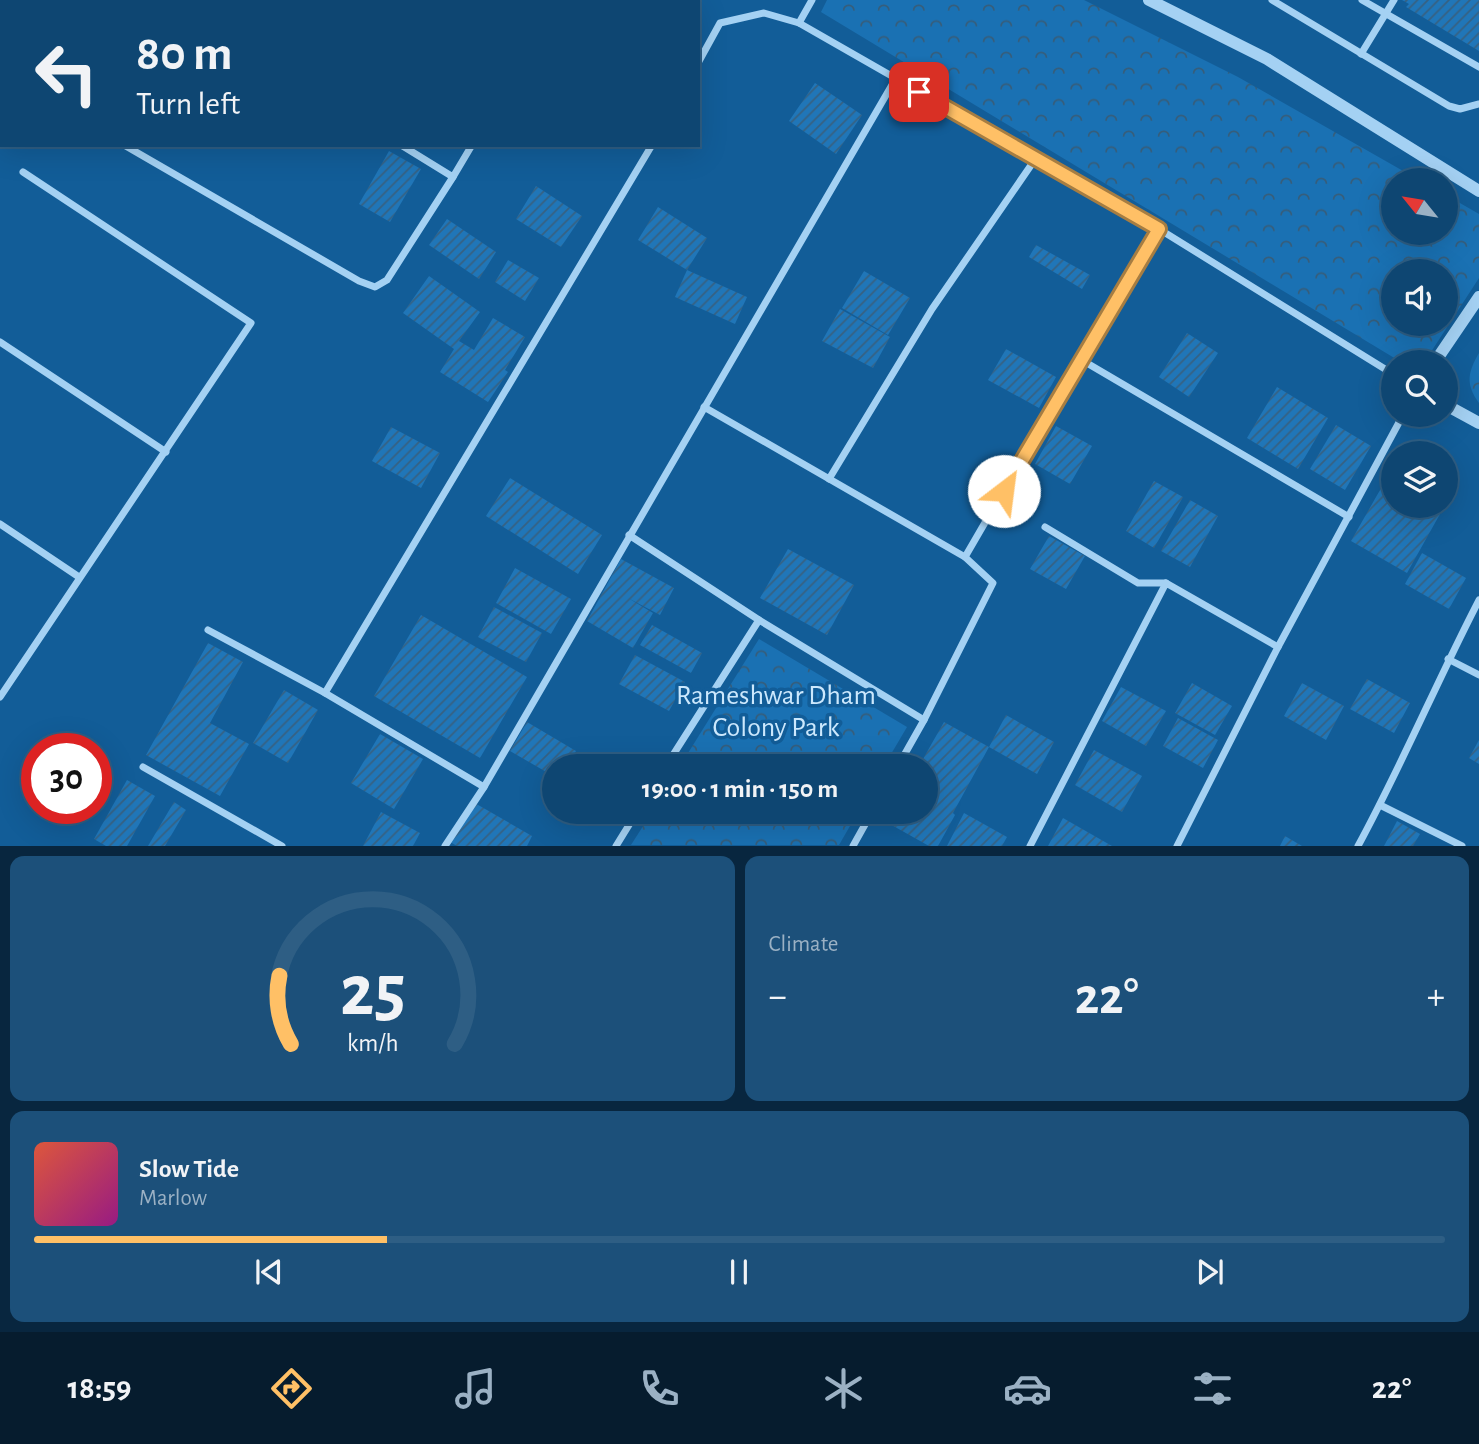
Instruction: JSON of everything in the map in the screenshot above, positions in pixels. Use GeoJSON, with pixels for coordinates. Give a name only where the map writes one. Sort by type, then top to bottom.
{"type":"FeatureCollection","features":[{"type":"Feature","properties":{"kind":"street"},"geometry":{"type":"LineString","coordinates":[[799,23],[811,0]]}},
{"type":"Feature","properties":{"kind":"street"},"geometry":{"type":"LineString","coordinates":[[1149,0],[1267,59],[1479,191]]}},
{"type":"Feature","properties":{"kind":"street"},"geometry":{"type":"LineString","coordinates":[[1272,0],[1449,106],[1460,109],[1479,104]]}},
{"type":"Feature","properties":{"kind":"street"},"geometry":{"type":"LineString","coordinates":[[1362,0],[1479,67]]}},
{"type":"Feature","properties":{"kind":"street"},"geometry":{"type":"LineString","coordinates":[[1361,54],[1394,0]]}},
{"type":"Feature","properties":{"kind":"street"},"geometry":{"type":"LineString","coordinates":[[700,59],[720,23],[764,13],[799,23],[1159,229],[1381,367]]}},
{"type":"Feature","properties":{"kind":"street"},"geometry":{"type":"LineString","coordinates":[[445,845],[484,787],[896,78]]}},
{"type":"Feature","properties":{"kind":"street"},"geometry":{"type":"LineString","coordinates":[[127,147],[359,281],[374,287],[387,280],[471,147]]}},
{"type":"Feature","properties":{"kind":"street"},"geometry":{"type":"LineString","coordinates":[[404,147],[453,177]]}},
{"type":"Feature","properties":{"kind":"street"},"geometry":{"type":"LineString","coordinates":[[325,693],[651,147]]}},
{"type":"Feature","properties":{"kind":"street"},"geometry":{"type":"LineString","coordinates":[[829,480],[932,309],[1036,158]]}},
{"type":"Feature","properties":{"kind":"street"},"geometry":{"type":"LineString","coordinates":[[0,697],[251,323],[23,172]]}},
{"type":"Feature","properties":{"kind":"street"},"geometry":{"type":"LineString","coordinates":[[965,557],[1159,229]]}},
{"type":"Feature","properties":{"kind":"street"},"geometry":{"type":"LineString","coordinates":[[1443,350],[1479,297]]}},
{"type":"Feature","properties":{"kind":"street"},"geometry":{"type":"LineString","coordinates":[[0,342],[166,452]]}},
{"type":"Feature","properties":{"kind":"street"},"geometry":{"type":"LineString","coordinates":[[1080,359],[1349,517]]}},
{"type":"Feature","properties":{"kind":"street"},"geometry":{"type":"LineString","coordinates":[[704,407],[965,557],[993,583],[905,754]]}},
{"type":"Feature","properties":{"kind":"street"},"geometry":{"type":"LineString","coordinates":[[1458,412],[1479,423]]}},
{"type":"Feature","properties":{"kind":"street"},"geometry":{"type":"LineString","coordinates":[[1177,845],[1278,647],[1398,427]]}},
{"type":"Feature","properties":{"kind":"street"},"geometry":{"type":"LineString","coordinates":[[0,524],[79,577]]}},
{"type":"Feature","properties":{"kind":"street"},"geometry":{"type":"LineString","coordinates":[[1045,527],[1138,583],[1166,583],[1278,647]]}},
{"type":"Feature","properties":{"kind":"street"},"geometry":{"type":"LineString","coordinates":[[629,536],[759,620],[924,720]]}},
{"type":"Feature","properties":{"kind":"street"},"geometry":{"type":"LineString","coordinates":[[1030,845],[1166,583]]}},
{"type":"Feature","properties":{"kind":"street"},"geometry":{"type":"LineString","coordinates":[[1358,845],[1479,600]]}},
{"type":"Feature","properties":{"kind":"street"},"geometry":{"type":"LineString","coordinates":[[674,754],[759,620]]}},
{"type":"Feature","properties":{"kind":"street"},"geometry":{"type":"LineString","coordinates":[[208,630],[325,693],[484,787]]}},
{"type":"Feature","properties":{"kind":"street"},"geometry":{"type":"LineString","coordinates":[[1448,659],[1479,675]]}},
{"type":"Feature","properties":{"kind":"street"},"geometry":{"type":"LineString","coordinates":[[144,767],[282,845]]}},
{"type":"Feature","properties":{"kind":"street"},"geometry":{"type":"LineString","coordinates":[[1380,805],[1462,845]]}},
{"type":"Feature","properties":{"kind":"street"},"geometry":{"type":"LineString","coordinates":[[615,845],[629,824]]}},
{"type":"Feature","properties":{"kind":"street"},"geometry":{"type":"LineString","coordinates":[[853,845],[865,824]]}},
{"type":"Feature","properties":{"kind":"green space"},"geometry":{"type":"Polygon","coordinates":[[[827,0],[1084,0],[1238,77],[1398,168],[1381,168],[1381,245],[1458,245],[1458,202],[1479,214],[1479,278],[1458,310],[1458,259],[1381,259],[1381,336],[1441,336],[1432,350],[1381,350],[821,12],[827,0]]]}},
{"type":"Feature","properties":{"kind":"green space"},"geometry":{"type":"Polygon","coordinates":[[[1479,353],[1479,403],[1472,390],[1470,378],[1472,366],[1479,353]]]}},
{"type":"Feature","properties":{"kind":"green space","name":"Rameshwar Dham Colony Park"},"geometry":{"type":"Polygon","coordinates":[[[759,639],[907,727],[891,754],[687,754],[759,639]]]}},
{"type":"Feature","properties":{"kind":"green space","name":"Rameshwar Dham Colony Park"},"geometry":{"type":"Polygon","coordinates":[[[644,824],[851,824],[839,845],[631,845],[644,824]]]}},
{"type":"Feature","properties":{"kind":"building"},"geometry":{"type":"Polygon","coordinates":[[[1402,0],[1479,0],[1479,51],[1406,7],[1409,4],[1402,0]]]}},
{"type":"Feature","properties":{"kind":"building"},"geometry":{"type":"Polygon","coordinates":[[[815,83],[862,115],[836,154],[789,121],[815,83]]]}},
{"type":"Feature","properties":{"kind":"building"},"geometry":{"type":"Polygon","coordinates":[[[389,151],[421,169],[390,222],[359,204],[389,151]]]}},
{"type":"Feature","properties":{"kind":"building"},"geometry":{"type":"Polygon","coordinates":[[[536,186],[582,216],[561,247],[516,219],[536,186]]]}},
{"type":"Feature","properties":{"kind":"building"},"geometry":{"type":"Polygon","coordinates":[[[658,207],[707,238],[687,270],[638,240],[658,207]]]}},
{"type":"Feature","properties":{"kind":"building"},"geometry":{"type":"Polygon","coordinates":[[[447,219],[496,252],[479,279],[429,245],[447,219]]]}},
{"type":"Feature","properties":{"kind":"building"},"geometry":{"type":"Polygon","coordinates":[[[1036,245],[1090,275],[1082,289],[1029,257],[1036,245]]]}},
{"type":"Feature","properties":{"kind":"building"},"geometry":{"type":"Polygon","coordinates":[[[508,260],[539,278],[525,301],[495,282],[508,260]]]}},
{"type":"Feature","properties":{"kind":"building"},"geometry":{"type":"Polygon","coordinates":[[[687,270],[747,297],[735,324],[675,297],[687,270]]]}},
{"type":"Feature","properties":{"kind":"building"},"geometry":{"type":"Polygon","coordinates":[[[864,271],[910,298],[888,335],[842,308],[864,271]]]}},
{"type":"Feature","properties":{"kind":"building"},"geometry":{"type":"Polygon","coordinates":[[[429,276],[480,312],[459,341],[474,350],[493,318],[525,337],[505,370],[508,372],[488,402],[440,372],[454,349],[403,313],[429,276]]]}},
{"type":"Feature","properties":{"kind":"building"},"geometry":{"type":"Polygon","coordinates":[[[840,309],[890,337],[873,368],[822,341],[840,309]]]}},
{"type":"Feature","properties":{"kind":"building"},"geometry":{"type":"Polygon","coordinates":[[[1187,333],[1218,353],[1189,397],[1159,377],[1187,333]]]}},
{"type":"Feature","properties":{"kind":"building"},"geometry":{"type":"Polygon","coordinates":[[[1006,349],[1056,377],[1039,408],[988,380],[1006,349]]]}},
{"type":"Feature","properties":{"kind":"building"},"geometry":{"type":"Polygon","coordinates":[[[1277,387],[1328,418],[1298,469],[1247,438],[1277,387]]]}},
{"type":"Feature","properties":{"kind":"building"},"geometry":{"type":"Polygon","coordinates":[[[1336,425],[1371,446],[1345,490],[1310,469],[1336,425]]]}},
{"type":"Feature","properties":{"kind":"building"},"geometry":{"type":"Polygon","coordinates":[[[1056,426],[1092,446],[1070,484],[1035,464],[1056,426]]]}},
{"type":"Feature","properties":{"kind":"building"},"geometry":{"type":"Polygon","coordinates":[[[391,427],[440,453],[421,488],[372,461],[391,427]]]}},
{"type":"Feature","properties":{"kind":"building"},"geometry":{"type":"Polygon","coordinates":[[[510,478],[602,535],[578,574],[486,516],[510,478]]]}},
{"type":"Feature","properties":{"kind":"building"},"geometry":{"type":"Polygon","coordinates":[[[1154,481],[1183,497],[1154,548],[1126,531],[1154,481]]]}},
{"type":"Feature","properties":{"kind":"building"},"geometry":{"type":"Polygon","coordinates":[[[1381,488],[1381,518],[1438,518],[1407,573],[1351,541],[1381,488]]]}},
{"type":"Feature","properties":{"kind":"building"},"geometry":{"type":"Polygon","coordinates":[[[1190,500],[1218,516],[1190,567],[1161,551],[1190,500]]]}},
{"type":"Feature","properties":{"kind":"building"},"geometry":{"type":"Polygon","coordinates":[[[1049,536],[1085,556],[1066,589],[1030,569],[1049,536]]]}},
{"type":"Feature","properties":{"kind":"building"},"geometry":{"type":"Polygon","coordinates":[[[788,549],[854,585],[827,635],[760,598],[788,549]]]}},
{"type":"Feature","properties":{"kind":"building"},"geometry":{"type":"Polygon","coordinates":[[[1422,553],[1466,578],[1449,609],[1405,584],[1422,553]]]}},
{"type":"Feature","properties":{"kind":"building"},"geometry":{"type":"Polygon","coordinates":[[[621,559],[674,588],[660,615],[628,598],[653,613],[633,648],[587,621],[621,559]]]}},
{"type":"Feature","properties":{"kind":"building"},"geometry":{"type":"Polygon","coordinates":[[[515,568],[571,599],[551,634],[496,603],[515,568]]]}},
{"type":"Feature","properties":{"kind":"building"},"geometry":{"type":"Polygon","coordinates":[[[494,607],[542,633],[526,662],[478,637],[494,607]]]}},
{"type":"Feature","properties":{"kind":"building"},"geometry":{"type":"Polygon","coordinates":[[[421,615],[527,677],[480,758],[374,696],[421,615]]]}},
{"type":"Feature","properties":{"kind":"building"},"geometry":{"type":"Polygon","coordinates":[[[652,625],[702,653],[691,673],[640,645],[652,625]]]}},
{"type":"Feature","properties":{"kind":"building"},"geometry":{"type":"Polygon","coordinates":[[[208,643],[243,662],[210,723],[249,744],[220,796],[146,755],[208,643]]]}},
{"type":"Feature","properties":{"kind":"building"},"geometry":{"type":"Polygon","coordinates":[[[635,655],[685,682],[669,711],[619,684],[635,655]]]}},
{"type":"Feature","properties":{"kind":"building"},"geometry":{"type":"Polygon","coordinates":[[[1367,679],[1410,703],[1394,733],[1350,709],[1367,679]]]}},
{"type":"Feature","properties":{"kind":"building"},"geometry":{"type":"Polygon","coordinates":[[[1192,683],[1232,706],[1215,735],[1175,713],[1192,683]]]}},
{"type":"Feature","properties":{"kind":"building"},"geometry":{"type":"Polygon","coordinates":[[[1302,683],[1344,706],[1326,740],[1284,716],[1302,683]]]}},
{"type":"Feature","properties":{"kind":"building"},"geometry":{"type":"Polygon","coordinates":[[[1121,687],[1166,711],[1146,746],[1102,721],[1121,687]]]}},
{"type":"Feature","properties":{"kind":"building"},"geometry":{"type":"Polygon","coordinates":[[[284,690],[318,710],[288,763],[253,743],[284,690]]]}},
{"type":"Feature","properties":{"kind":"building"},"geometry":{"type":"Polygon","coordinates":[[[1006,715],[1054,742],[1037,774],[989,747],[1006,715]]]}},
{"type":"Feature","properties":{"kind":"building"},"geometry":{"type":"Polygon","coordinates":[[[1178,718],[1218,740],[1203,768],[1163,746],[1178,718]]]}},
{"type":"Feature","properties":{"kind":"building"},"geometry":{"type":"Polygon","coordinates":[[[527,722],[576,751],[574,754],[542,754],[542,769],[510,751],[527,722]]]}},
{"type":"Feature","properties":{"kind":"building"},"geometry":{"type":"Polygon","coordinates":[[[944,722],[989,747],[938,846],[929,846],[890,824],[938,824],[938,754],[926,754],[944,722]]]}},
{"type":"Feature","properties":{"kind":"building"},"geometry":{"type":"Polygon","coordinates":[[[380,734],[423,759],[394,809],[351,783],[380,734]]]}},
{"type":"Feature","properties":{"kind":"building"},"geometry":{"type":"Polygon","coordinates":[[[1479,740],[1479,764],[1469,758],[1479,740]]]}},
{"type":"Feature","properties":{"kind":"building"},"geometry":{"type":"Polygon","coordinates":[[[1094,750],[1142,776],[1122,812],[1075,785],[1094,750]]]}},
{"type":"Feature","properties":{"kind":"building"},"geometry":{"type":"Polygon","coordinates":[[[127,780],[155,796],[127,846],[106,846],[94,839],[102,824],[112,824],[112,807],[127,780]]]}},
{"type":"Feature","properties":{"kind":"building"},"geometry":{"type":"Polygon","coordinates":[[[174,802],[186,810],[165,846],[148,846],[174,802]]]}},
{"type":"Feature","properties":{"kind":"building"},"geometry":{"type":"Polygon","coordinates":[[[473,802],[532,836],[527,846],[457,846],[450,842],[473,802]]]}},
{"type":"Feature","properties":{"kind":"building"},"geometry":{"type":"Polygon","coordinates":[[[381,812],[420,833],[413,846],[363,846],[381,812]]]}},
{"type":"Feature","properties":{"kind":"building"},"geometry":{"type":"Polygon","coordinates":[[[964,813],[1007,837],[1002,846],[947,846],[964,813]]]}},
{"type":"Feature","properties":{"kind":"building"},"geometry":{"type":"Polygon","coordinates":[[[1063,818],[1112,846],[1048,846],[1063,818]]]}},
{"type":"Feature","properties":{"kind":"building"},"geometry":{"type":"Polygon","coordinates":[[[1397,821],[1420,834],[1413,846],[1384,846],[1397,821]]]}},
{"type":"Feature","properties":{"kind":"building"},"geometry":{"type":"Polygon","coordinates":[[[1285,836],[1302,846],[1280,846],[1285,836]]]}},
{"type":"Feature","properties":{"kind":"route"},"geometry":{"type":"LineString","coordinates":[[919,92],[1159,229],[1004,491]]}}]}
